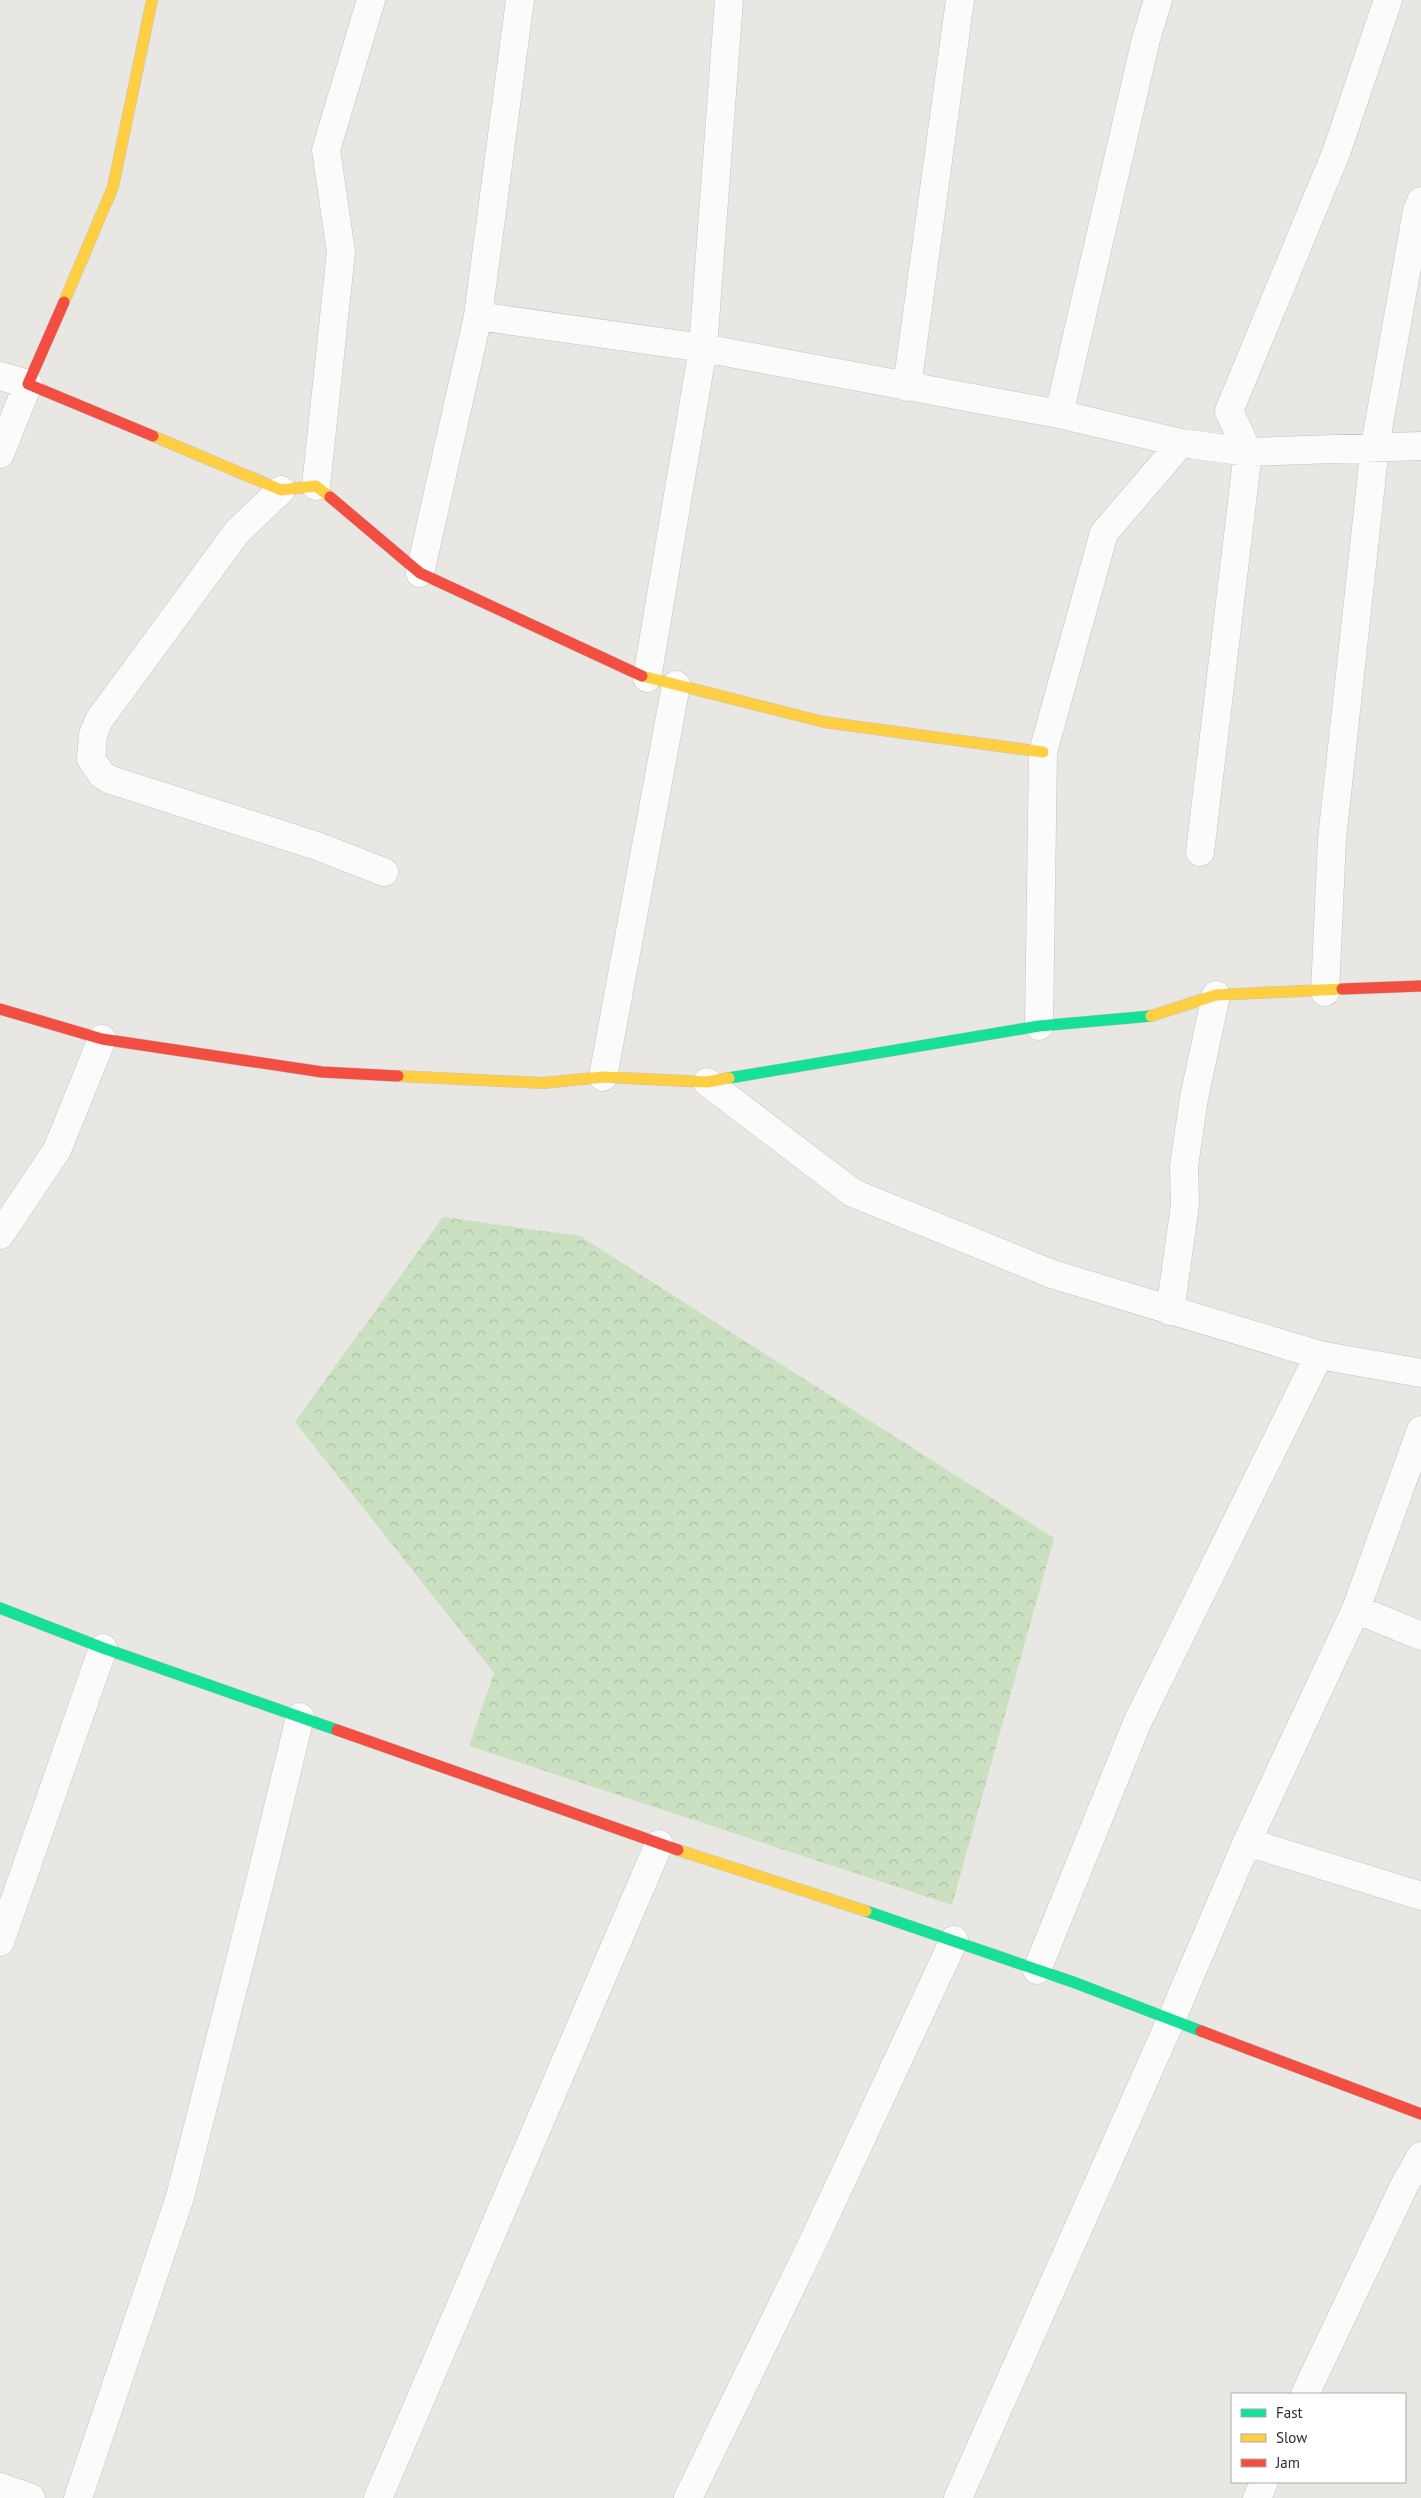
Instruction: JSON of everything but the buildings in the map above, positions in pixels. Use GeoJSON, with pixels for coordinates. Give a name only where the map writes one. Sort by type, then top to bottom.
{"type":"FeatureCollection","features":[{"type":"Feature","properties":{"kind":"street"},"geometry":{"type":"LineString","coordinates":[[0,454],[112,186],[152,0]]}},
{"type":"Feature","properties":{"kind":"street"},"geometry":{"type":"LineString","coordinates":[[316,486],[341,252],[326,150],[371,0]]}},
{"type":"Feature","properties":{"kind":"street"},"geometry":{"type":"LineString","coordinates":[[420,573],[478,316],[520,0]]}},
{"type":"Feature","properties":{"kind":"street"},"geometry":{"type":"LineString","coordinates":[[647,678],[703,348],[729,0]]}},
{"type":"Feature","properties":{"kind":"street"},"geometry":{"type":"LineString","coordinates":[[907,387],[960,0]]}},
{"type":"Feature","properties":{"kind":"street"},"geometry":{"type":"LineString","coordinates":[[1058,414],[1146,38],[1158,0]]}},
{"type":"Feature","properties":{"kind":"street"},"geometry":{"type":"LineString","coordinates":[[1200,852],[1248,452],[1228,411],[1336,153],[1388,0]]}},
{"type":"Feature","properties":{"kind":"street"},"geometry":{"type":"LineString","coordinates":[[1326,992],[1332,839],[1374,446],[1421,201]]}},
{"type":"Feature","properties":{"kind":"street"},"geometry":{"type":"LineString","coordinates":[[478,316],[703,348],[1058,414],[1181,443],[1248,452],[1374,446],[1421,446]]}},
{"type":"Feature","properties":{"kind":"street"},"geometry":{"type":"LineString","coordinates":[[0,376],[28,384],[281,490],[316,486],[420,573],[647,678],[824,722],[1043,752]]}},
{"type":"Feature","properties":{"kind":"street"},"geometry":{"type":"LineString","coordinates":[[1039,1026],[1043,752],[1104,532],[1181,443]]}},
{"type":"Feature","properties":{"kind":"street"},"geometry":{"type":"LineString","coordinates":[[281,490],[237,532],[99,720],[93,735],[91,759],[102,775],[111,780],[316,846],[384,872]]}},
{"type":"Feature","properties":{"kind":"street"},"geometry":{"type":"LineString","coordinates":[[603,1077],[676,685]]}},
{"type":"Feature","properties":{"kind":"street"},"geometry":{"type":"LineString","coordinates":[[0,1009],[102,1039],[322,1072],[543,1083],[603,1077],[707,1082],[1039,1026],[1147,1016],[1216,995],[1326,992],[1421,986]]}},
{"type":"Feature","properties":{"kind":"street"},"geometry":{"type":"LineString","coordinates":[[1170,1311],[1185,1205],[1184,1166],[1194,1098],[1216,995]]}},
{"type":"Feature","properties":{"kind":"street"},"geometry":{"type":"LineString","coordinates":[[0,1235],[57,1150],[102,1039]]}},
{"type":"Feature","properties":{"kind":"street"},"geometry":{"type":"LineString","coordinates":[[707,1082],[853,1193],[1052,1274],[1319,1355],[1421,1373]]}},
{"type":"Feature","properties":{"kind":"street"},"geometry":{"type":"LineString","coordinates":[[1037,1970],[1137,1723],[1319,1355]]}},
{"type":"Feature","properties":{"kind":"street"},"geometry":{"type":"LineString","coordinates":[[958,2498],[1172,2020],[1247,1842],[1356,1609],[1421,1430]]}},
{"type":"Feature","properties":{"kind":"street"},"geometry":{"type":"LineString","coordinates":[[0,1608],[103,1648],[659,1844],[954,1940],[1421,2113]]}},
{"type":"Feature","properties":{"kind":"street"},"geometry":{"type":"LineString","coordinates":[[1356,1609],[1421,1636]]}},
{"type":"Feature","properties":{"kind":"street"},"geometry":{"type":"LineString","coordinates":[[0,1942],[103,1648]]}},
{"type":"Feature","properties":{"kind":"street"},"geometry":{"type":"LineString","coordinates":[[78,2498],[180,2197],[300,1717]]}},
{"type":"Feature","properties":{"kind":"street"},"geometry":{"type":"LineString","coordinates":[[1247,1842],[1421,1896]]}},
{"type":"Feature","properties":{"kind":"street"},"geometry":{"type":"LineString","coordinates":[[378,2498],[659,1844]]}},
{"type":"Feature","properties":{"kind":"street"},"geometry":{"type":"LineString","coordinates":[[688,2498],[812,2244],[954,1940]]}},
{"type":"Feature","properties":{"kind":"street"},"geometry":{"type":"LineString","coordinates":[[1306,2393],[1404,2184],[1421,2156]]}},
{"type":"Feature","properties":{"kind":"street"},"geometry":{"type":"LineString","coordinates":[[1256,2498],[1264,2483]]}},
{"type":"Feature","properties":{"kind":"street"},"geometry":{"type":"LineString","coordinates":[[0,2487],[31,2498]]}},
{"type":"Feature","properties":{"kind":"green space"},"geometry":{"type":"Polygon","coordinates":[[[443,1217],[580,1236],[1054,1538],[952,1905],[469,1746],[494,1673],[295,1422],[443,1217]]]}},
{"type":"Feature","properties":{"kind":"traffic: fast"},"geometry":{"type":"LineString","coordinates":[[729,1078],[1039,1026],[1151,1016]]}},
{"type":"Feature","properties":{"kind":"traffic: fast"},"geometry":{"type":"LineString","coordinates":[[0,1608],[103,1648],[337,1730]]}},
{"type":"Feature","properties":{"kind":"traffic: fast"},"geometry":{"type":"LineString","coordinates":[[866,1911],[1073,1982],[1201,2031]]}},
{"type":"Feature","properties":{"kind":"traffic: slow"},"geometry":{"type":"LineString","coordinates":[[64,302],[113,187],[152,0]]}},
{"type":"Feature","properties":{"kind":"traffic: slow"},"geometry":{"type":"LineString","coordinates":[[153,436],[281,490],[316,486],[330,497]]}},
{"type":"Feature","properties":{"kind":"traffic: slow"},"geometry":{"type":"LineString","coordinates":[[642,676],[824,722],[1043,752]]}},
{"type":"Feature","properties":{"kind":"traffic: slow"},"geometry":{"type":"LineString","coordinates":[[1151,1016],[1216,995],[1342,989]]}},
{"type":"Feature","properties":{"kind":"traffic: slow"},"geometry":{"type":"LineString","coordinates":[[398,1076],[543,1083],[603,1077],[707,1082],[729,1078]]}},
{"type":"Feature","properties":{"kind":"traffic: slow"},"geometry":{"type":"LineString","coordinates":[[678,1850],[866,1911]]}},
{"type":"Feature","properties":{"kind":"traffic: jam"},"geometry":{"type":"LineString","coordinates":[[64,302],[28,384],[153,436]]}},
{"type":"Feature","properties":{"kind":"traffic: jam"},"geometry":{"type":"LineString","coordinates":[[330,497],[420,573],[642,676]]}},
{"type":"Feature","properties":{"kind":"traffic: jam"},"geometry":{"type":"LineString","coordinates":[[1342,989],[1421,986]]}},
{"type":"Feature","properties":{"kind":"traffic: jam"},"geometry":{"type":"LineString","coordinates":[[0,1009],[102,1039],[322,1072],[398,1076]]}},
{"type":"Feature","properties":{"kind":"traffic: jam"},"geometry":{"type":"LineString","coordinates":[[337,1730],[678,1850]]}},
{"type":"Feature","properties":{"kind":"traffic: jam"},"geometry":{"type":"LineString","coordinates":[[1201,2031],[1421,2114]]}}]}
